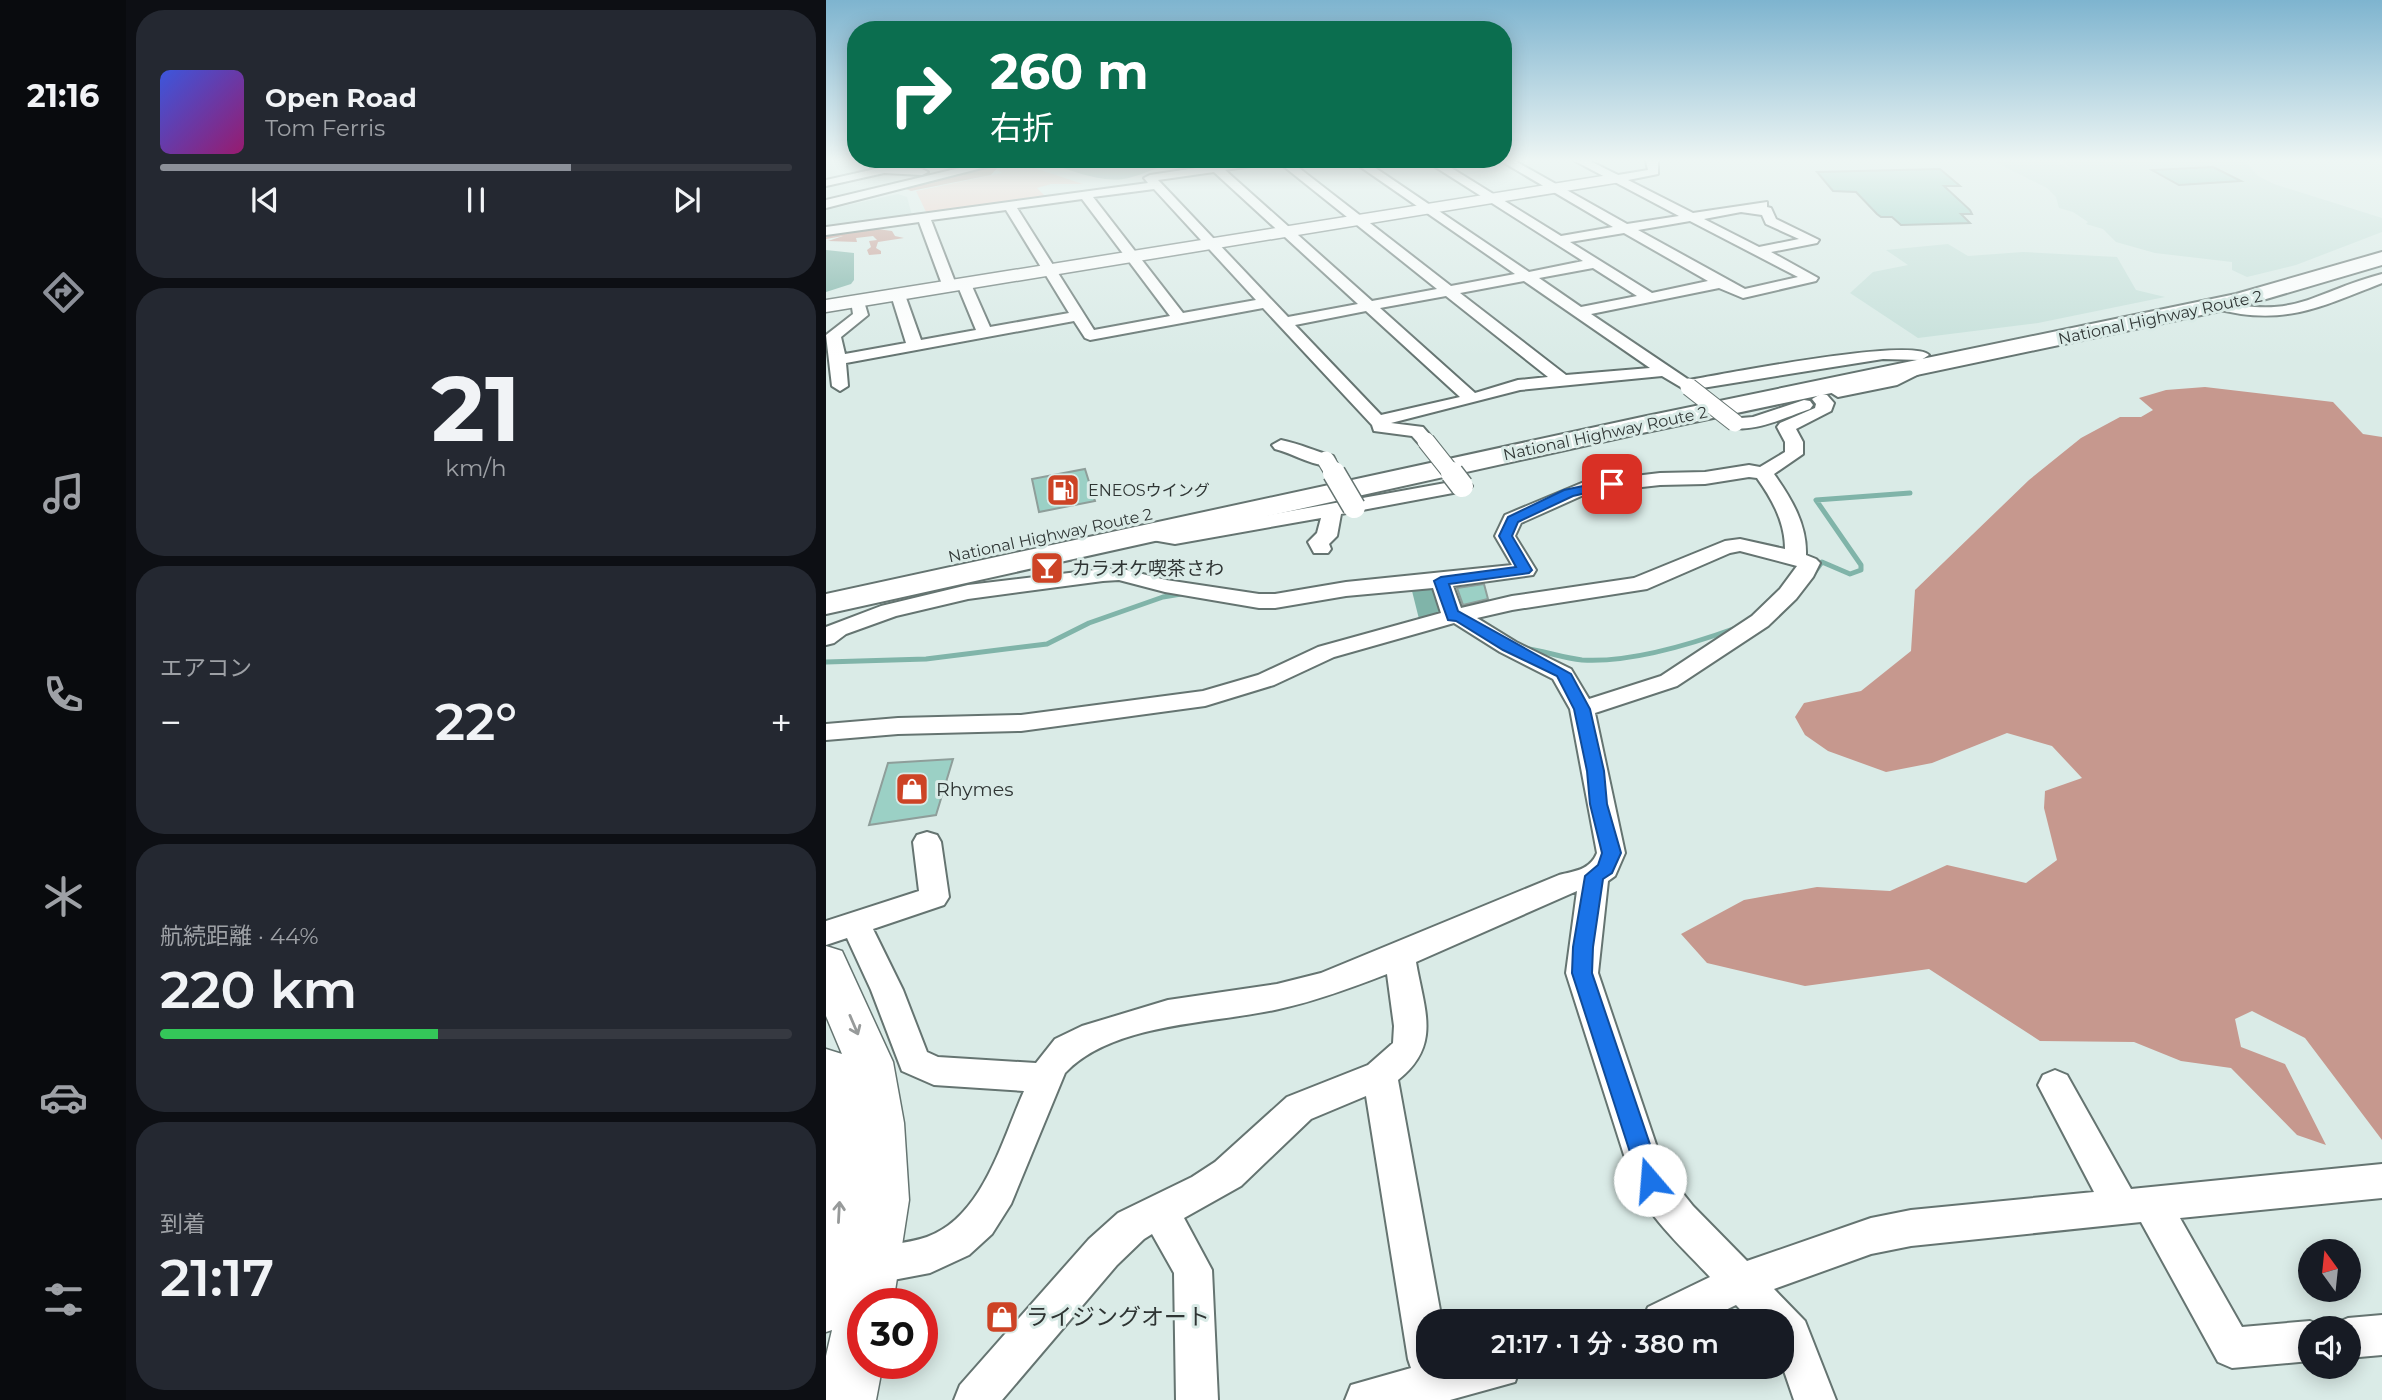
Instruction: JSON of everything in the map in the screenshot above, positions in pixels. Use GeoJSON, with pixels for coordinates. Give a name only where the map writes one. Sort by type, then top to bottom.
{"type":"FeatureCollection","features":[{"type":"Feature","properties":{"kind":"highway","name":"National Highway Route 2"},"geometry":{"type":"LineString","coordinates":[[826,604],[1921,362],[2189,300],[2329,264],[2382,244]]}},
{"type":"Feature","properties":{"kind":"highway","name":"National Highway Route 2"},"geometry":{"type":"LineString","coordinates":[[826,584],[1195,503],[2218,305],[2299,285],[2382,258]]}},
{"type":"Feature","properties":{"kind":"street"},"geometry":{"type":"LineString","coordinates":[[826,231],[864,226]]}},
{"type":"Feature","properties":{"kind":"street"},"geometry":{"type":"LineString","coordinates":[[928,226],[957,286],[985,333]]}},
{"type":"Feature","properties":{"kind":"street"},"geometry":{"type":"LineString","coordinates":[[1022,226],[1090,335],[1265,303]]}},
{"type":"Feature","properties":{"kind":"street"},"geometry":{"type":"LineString","coordinates":[[1108,226],[1180,319]]}},
{"type":"Feature","properties":{"kind":"street"},"geometry":{"type":"LineString","coordinates":[[1195,226],[1377,421]]}},
{"type":"Feature","properties":{"kind":"street"},"geometry":{"type":"LineString","coordinates":[[1281,226],[1472,399]]}},
{"type":"Feature","properties":{"kind":"street"},"geometry":{"type":"LineString","coordinates":[[826,306],[1324,226]]}},
{"type":"Feature","properties":{"kind":"street"},"geometry":{"type":"LineString","coordinates":[[1366,226],[1563,381]]}},
{"type":"Feature","properties":{"kind":"street"},"geometry":{"type":"LineString","coordinates":[[1451,226],[1688,386],[1735,423],[1755,422],[1840,391],[1911,375],[1921,362],[1875,355],[1688,386]]}},
{"type":"Feature","properties":{"kind":"street"},"geometry":{"type":"LineString","coordinates":[[1537,226],[1651,298]]}},
{"type":"Feature","properties":{"kind":"street"},"geometry":{"type":"LineString","coordinates":[[1623,226],[1743,294],[1811,278],[1708,226]]}},
{"type":"Feature","properties":{"kind":"street"},"geometry":{"type":"LineString","coordinates":[[1559,240],[1636,226]]}},
{"type":"Feature","properties":{"kind":"street"},"geometry":{"type":"LineString","coordinates":[[1757,251],[1812,240],[1782,226]]}},
{"type":"Feature","properties":{"kind":"street"},"geometry":{"type":"LineString","coordinates":[[1285,322],[1595,263]]}},
{"type":"Feature","properties":{"kind":"street"},"geometry":{"type":"LineString","coordinates":[[2218,305],[2242,311],[2283,314],[2382,278]]}},
{"type":"Feature","properties":{"kind":"street"},"geometry":{"type":"LineString","coordinates":[[1577,312],[1721,282]]}},
{"type":"Feature","properties":{"kind":"street"},"geometry":{"type":"LineString","coordinates":[[898,295],[915,346]]}},
{"type":"Feature","properties":{"kind":"street"},"geometry":{"type":"LineString","coordinates":[[840,386],[833,336],[861,315],[858,301]]}},
{"type":"Feature","properties":{"kind":"street"},"geometry":{"type":"LineString","coordinates":[[838,360],[1076,316]]}},
{"type":"Feature","properties":{"kind":"street"},"geometry":{"type":"LineString","coordinates":[[1099,334],[1111,352]]}},
{"type":"Feature","properties":{"kind":"street"},"geometry":{"type":"LineString","coordinates":[[1142,533],[1175,538],[1462,486],[1417,431],[1370,425],[1518,386],[1665,371]]}},
{"type":"Feature","properties":{"kind":"street"},"geometry":{"type":"LineString","coordinates":[[826,638],[838,629],[888,611],[968,592],[1103,575],[1119,574],[1165,586],[1267,601],[1333,590],[1441,581],[1525,570],[1505,536],[1512,519],[1584,488],[1660,479],[1705,478],[1749,471],[1763,472],[1794,454],[1794,442],[1786,427],[1822,411],[1825,403],[1821,398]]}},
{"type":"Feature","properties":{"kind":"street"},"geometry":{"type":"LineString","coordinates":[[1281,445],[1301,449],[1310,458],[1326,460],[1354,507]]}},
{"type":"Feature","properties":{"kind":"street"},"geometry":{"type":"LineString","coordinates":[[1763,472],[1784,502],[1797,545],[1795,558]]}},
{"type":"Feature","properties":{"kind":"street"},"geometry":{"type":"LineString","coordinates":[[1321,549],[1318,542],[1327,536],[1332,511]]}},
{"type":"Feature","properties":{"kind":"street"},"geometry":{"type":"LineString","coordinates":[[826,732],[898,726],[1021,723],[1205,698],[1266,680],[1325,652],[1452,617],[1513,603],[1639,584],[1725,547],[1740,545],[1810,563],[1802,578],[1760,621],[1669,681],[1582,709]]}},
{"type":"Feature","properties":{"kind":"street"},"geometry":{"type":"LineString","coordinates":[[879,1288],[930,1255],[956,1242],[979,1222],[998,1192],[1052,1065],[1067,1049],[1094,1036],[1168,1013],[1277,997],[1325,985],[1401,956],[1569,883],[1594,876],[1605,869],[1611,853],[1582,709],[1563,674],[1452,617],[1441,581]]}},
{"type":"Feature","properties":{"kind":"street"},"geometry":{"type":"LineString","coordinates":[[928,842],[934,897],[841,928],[887,990],[915,1061],[934,1070],[947,1072],[1046,1078]]}},
{"type":"Feature","properties":{"kind":"street"},"geometry":{"type":"LineString","coordinates":[[1594,876],[1583,947],[1582,973],[1650,1180],[1680,1218],[1766,1309]]}},
{"type":"Feature","properties":{"kind":"street"},"geometry":{"type":"LineString","coordinates":[[975,1400],[1103,1252],[1131,1226],[1205,1189],[1228,1174],[1299,1108],[1380,1075],[1399,1060],[1409,1046],[1410,1026],[1401,956]]}},
{"type":"Feature","properties":{"kind":"street"},"geometry":{"type":"LineString","coordinates":[[826,962],[869,1062],[879,1123],[883,1200],[868,1288]]}},
{"type":"Feature","properties":{"kind":"street"},"geometry":{"type":"LineString","coordinates":[[826,1069],[839,1118],[842,1162],[839,1223],[826,1304]]}},
{"type":"Feature","properties":{"kind":"street"},"geometry":{"type":"LineString","coordinates":[[1380,1075],[1410,1383],[1432,1379]]}},
{"type":"Feature","properties":{"kind":"street"},"geometry":{"type":"LineString","coordinates":[[2055,1085],[2232,1349],[2298,1342]]}},
{"type":"Feature","properties":{"kind":"street"},"geometry":{"type":"LineString","coordinates":[[1686,1309],[1740,1282],[1871,1236],[1911,1228],[2382,1181]]}},
{"type":"Feature","properties":{"kind":"street"},"geometry":{"type":"LineString","coordinates":[[1160,1212],[1193,1270],[1197,1400]]}},
{"type":"Feature","properties":{"kind":"street"},"geometry":{"type":"LineString","coordinates":[[2361,1337],[2382,1335]]}},
{"type":"Feature","properties":{"kind":"street"},"geometry":{"type":"LineString","coordinates":[[1794,1343],[1815,1400]]}},
{"type":"Feature","properties":{"kind":"street"},"geometry":{"type":"LineString","coordinates":[[846,1400],[850,1379]]}},
{"type":"Feature","properties":{"kind":"shaded area"},"geometry":{"type":"Polygon","coordinates":[[[826,226],[847,226],[826,230],[826,226]]]}},
{"type":"Feature","properties":{"kind":"shaded area"},"geometry":{"type":"Polygon","coordinates":[[[2094,226],[2382,226],[2382,232],[2296,265],[2247,277],[2232,270],[2232,262],[2155,253],[2116,242],[2103,229],[2094,226]]]}},
{"type":"Feature","properties":{"kind":"shaded area"},"geometry":{"type":"Polygon","coordinates":[[[870,228],[892,231],[895,236],[904,238],[878,242],[876,248],[881,254],[869,255],[869,241],[877,240],[873,236],[856,238],[857,242],[828,241],[843,236],[826,239],[826,232],[870,228]]]}},
{"type":"Feature","properties":{"kind":"shaded area"},"geometry":{"type":"Polygon","coordinates":[[[1948,244],[1968,256],[2023,252],[2117,257],[2136,290],[2165,297],[2038,323],[1918,338],[1850,293],[1873,272],[1908,265],[1886,250],[1948,244]]]}},
{"type":"Feature","properties":{"kind":"shaded area"},"geometry":{"type":"Polygon","coordinates":[[[826,250],[854,253],[854,280],[851,284],[826,292],[826,250]]]}},
{"type":"Feature","properties":{"kind":"shaded area"},"geometry":{"type":"Polygon","coordinates":[[[2205,387],[2333,402],[2363,434],[2382,437],[2382,1140],[2305,1038],[2252,1011],[2235,1019],[2241,1047],[2285,1064],[2326,1145],[2297,1135],[2231,1068],[2181,1061],[2134,1042],[2040,1041],[1929,969],[1805,986],[1707,963],[1681,934],[1744,900],[1817,887],[1890,891],[1947,865],[2026,883],[2057,860],[2044,808],[2045,791],[2082,778],[2052,746],[2007,733],[1932,763],[1886,772],[1828,751],[1805,735],[1795,717],[1804,703],[1861,691],[1911,651],[1915,590],[2029,480],[2081,438],[2120,417],[2141,417],[2153,410],[2139,398],[2166,390],[2205,387]]]}},
{"type":"Feature","properties":{"kind":"shaded area"},"geometry":{"type":"Polygon","coordinates":[[[1425,585],[1437,589],[1443,613],[1419,619],[1411,587],[1425,585]]]}},
{"type":"Feature","properties":{"kind":"building","name":"ENEOSウイング"},"geometry":{"type":"Polygon","coordinates":[[[1085,469],[1095,501],[1039,512],[1032,479],[1085,469]]]}},
{"type":"Feature","properties":{"kind":"building"},"geometry":{"type":"Polygon","coordinates":[[[1484,584],[1488,599],[1463,605],[1457,588],[1484,584]]]}},
{"type":"Feature","properties":{"kind":"building","name":"Rhymes"},"geometry":{"type":"Polygon","coordinates":[[[953,759],[936,815],[869,825],[888,763],[953,759]]]}},
{"type":"Feature","properties":{"kind":"waterway"},"geometry":{"type":"LineString","coordinates":[[1814,573],[1822,562],[1850,574],[1861,570],[1861,565],[1816,500],[1910,493]]}},
{"type":"Feature","properties":{"kind":"waterway"},"geometry":{"type":"LineString","coordinates":[[826,662],[926,659],[1047,644],[1089,623],[1163,597],[1181,594]]}},
{"type":"Feature","properties":{"kind":"waterway"},"geometry":{"type":"LineString","coordinates":[[1524,648],[1582,660],[1620,659],[1681,646],[1736,628]]}},
{"type":"Feature","properties":{"kind":"place","name":"ENEOSウイング"},"geometry":{"type":"Point","coordinates":[1063,490]}},
{"type":"Feature","properties":{"kind":"place","name":"カラオケ喫茶さわ"},"geometry":{"type":"Point","coordinates":[1047,568]}},
{"type":"Feature","properties":{"kind":"place","name":"Rhymes"},"geometry":{"type":"Point","coordinates":[912,789]}},
{"type":"Feature","properties":{"kind":"place","name":"ライジングオート"},"geometry":{"type":"Point","coordinates":[1002,1317]}},
{"type":"Feature","properties":{"kind":"route"},"geometry":{"type":"LineString","coordinates":[[1612,484],[1569,493],[1559,500],[1512,519],[1505,536],[1525,570],[1441,581],[1453,617],[1458,616],[1508,647],[1557,669],[1563,674],[1582,709],[1611,853],[1605,869],[1594,876],[1583,947],[1582,973],[1650,1180]]}}]}
